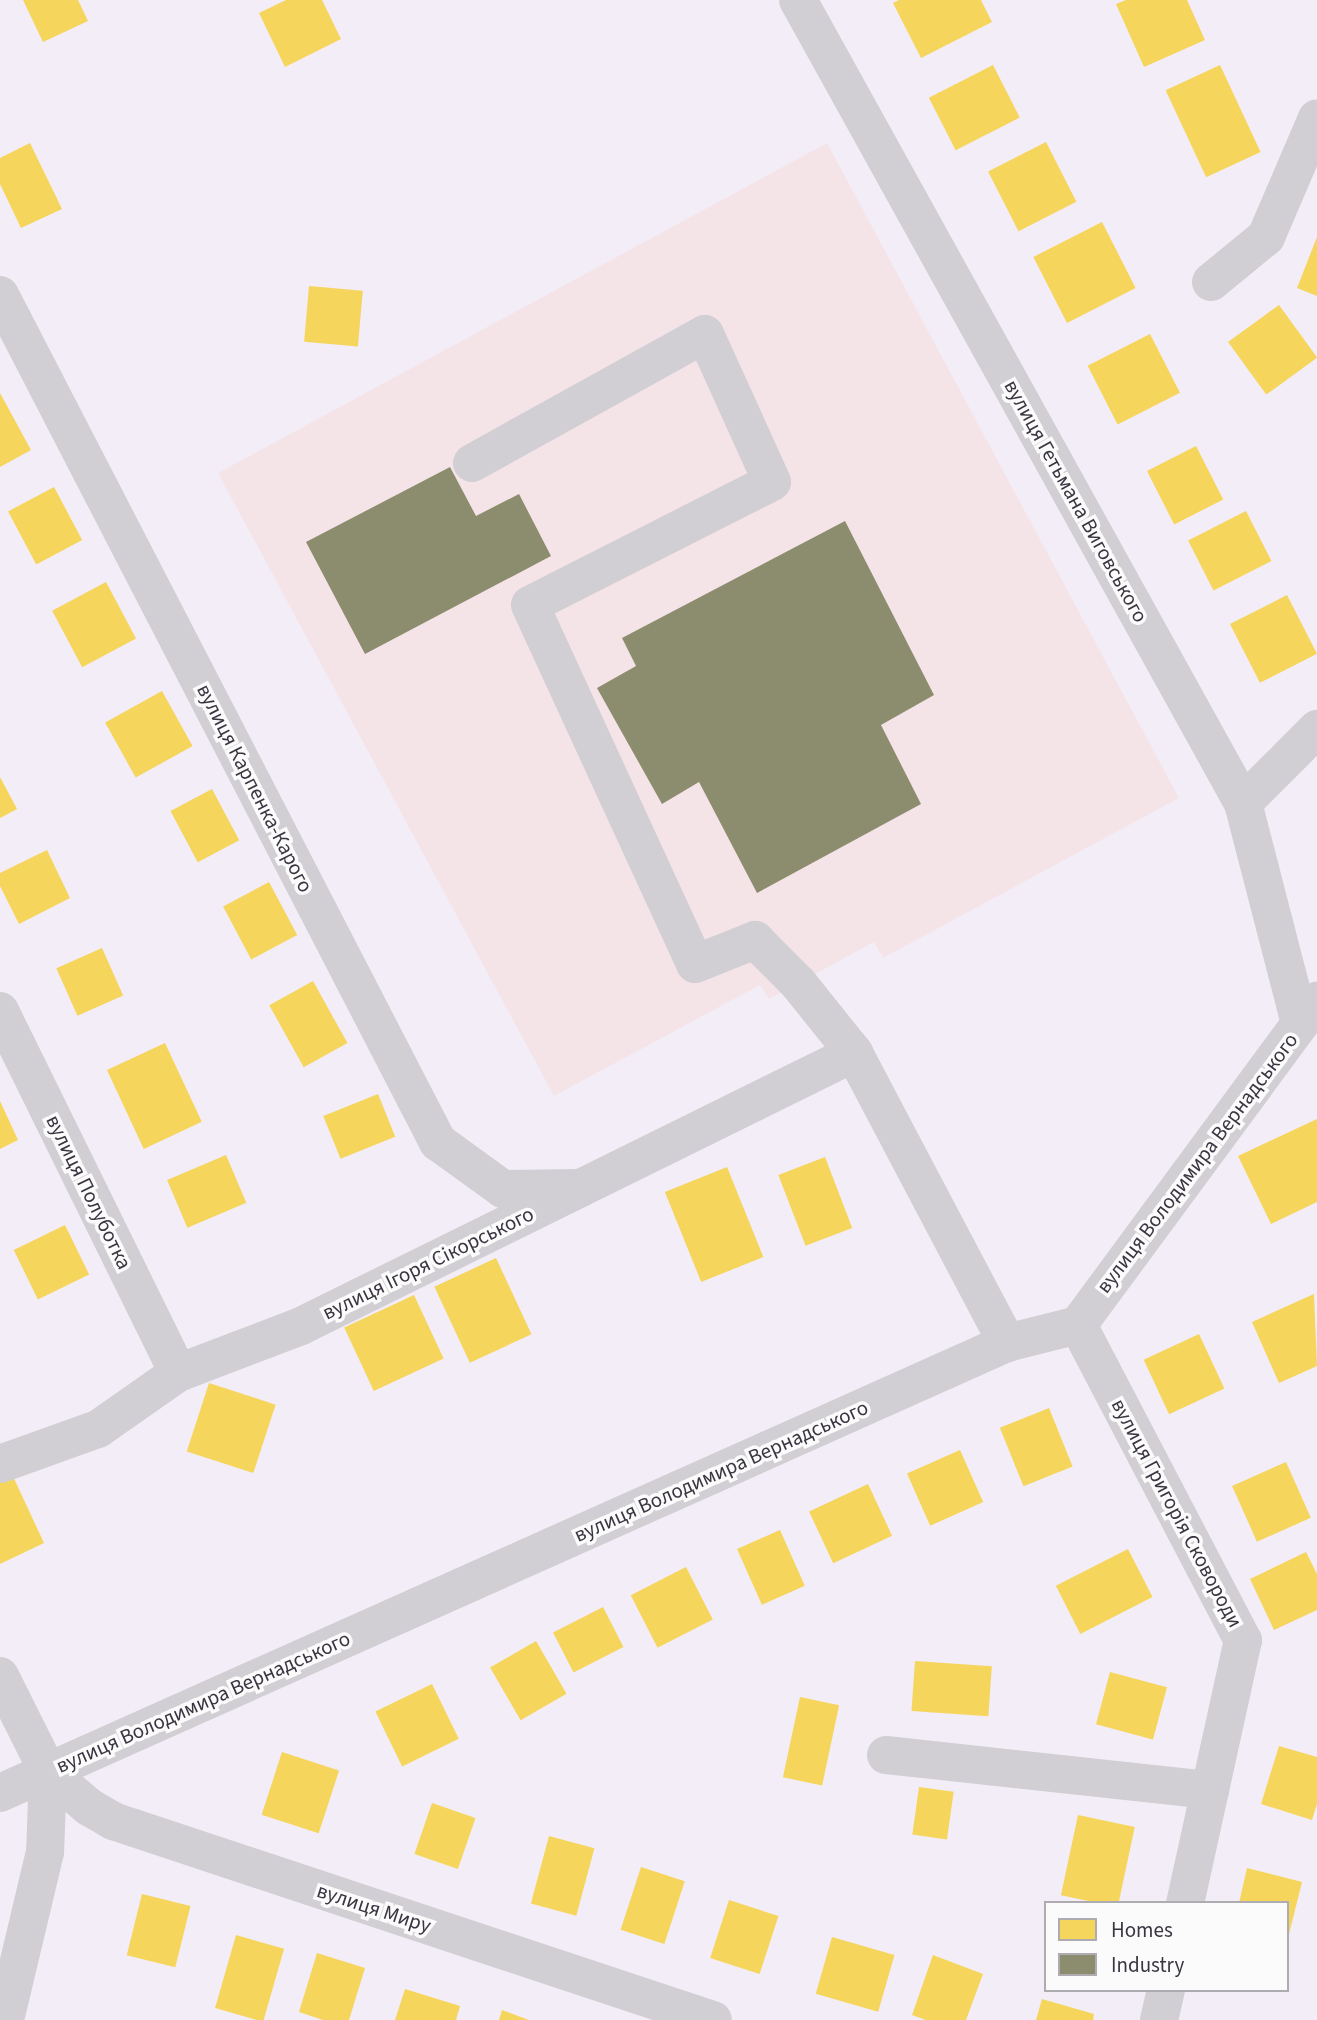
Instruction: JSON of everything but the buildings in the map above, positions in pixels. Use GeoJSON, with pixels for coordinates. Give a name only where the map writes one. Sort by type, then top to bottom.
{"type":"FeatureCollection","features":[{"type":"Feature","properties":{"kind":"street","name":"вулиця Гетьмана Виговського"},"geometry":{"type":"LineString","coordinates":[[798,0],[1243,803],[1309,1012]]}},
{"type":"Feature","properties":{"kind":"street"},"geometry":{"type":"LineString","coordinates":[[1211,282],[1266,237],[1317,118]]}},
{"type":"Feature","properties":{"kind":"street","name":"вулиця Карпенка-Карого"},"geometry":{"type":"LineString","coordinates":[[0,295],[438,1142],[503,1189],[580,1188]]}},
{"type":"Feature","properties":{"kind":"street"},"geometry":{"type":"LineString","coordinates":[[472,463],[705,334],[772,482],[530,604],[695,964],[755,940],[798,983],[853,1053],[1007,1343]]}},
{"type":"Feature","properties":{"kind":"street"},"geometry":{"type":"LineString","coordinates":[[1243,803],[1317,729]]}},
{"type":"Feature","properties":{"kind":"street","name":"вулиця Полуботка"},"geometry":{"type":"LineString","coordinates":[[0,1011],[178,1373]]}},
{"type":"Feature","properties":{"kind":"street","name":"вулиця Володимира Вернадського"},"geometry":{"type":"LineString","coordinates":[[0,1793],[1007,1343],[1077,1325],[1309,1012]]}},
{"type":"Feature","properties":{"kind":"street","name":"вулиця Ігоря Сікорського"},"geometry":{"type":"LineString","coordinates":[[0,1465],[98,1429],[178,1373],[302,1326],[853,1053]]}},
{"type":"Feature","properties":{"kind":"street","name":"вулиця Григорія Сковороди"},"geometry":{"type":"LineString","coordinates":[[1077,1325],[1243,1640],[1185,1901]]}},
{"type":"Feature","properties":{"kind":"street"},"geometry":{"type":"LineString","coordinates":[[0,1676],[48,1772],[45,1852],[5,2020]]}},
{"type":"Feature","properties":{"kind":"street"},"geometry":{"type":"LineString","coordinates":[[886,1755],[1210,1790]]}},
{"type":"Feature","properties":{"kind":"street","name":"вулиця Миру"},"geometry":{"type":"LineString","coordinates":[[48,1772],[89,1807],[113,1821],[713,2020]]}},
{"type":"Feature","properties":{"kind":"street"},"geometry":{"type":"LineString","coordinates":[[1159,2020],[1166,1992]]}},
{"type":"Feature","properties":{"kind":"shaded area"},"geometry":{"type":"Polygon","coordinates":[[[827,143],[1179,798],[883,958],[874,942],[769,999],[760,985],[554,1096],[218,473],[827,143]]]}}]}
